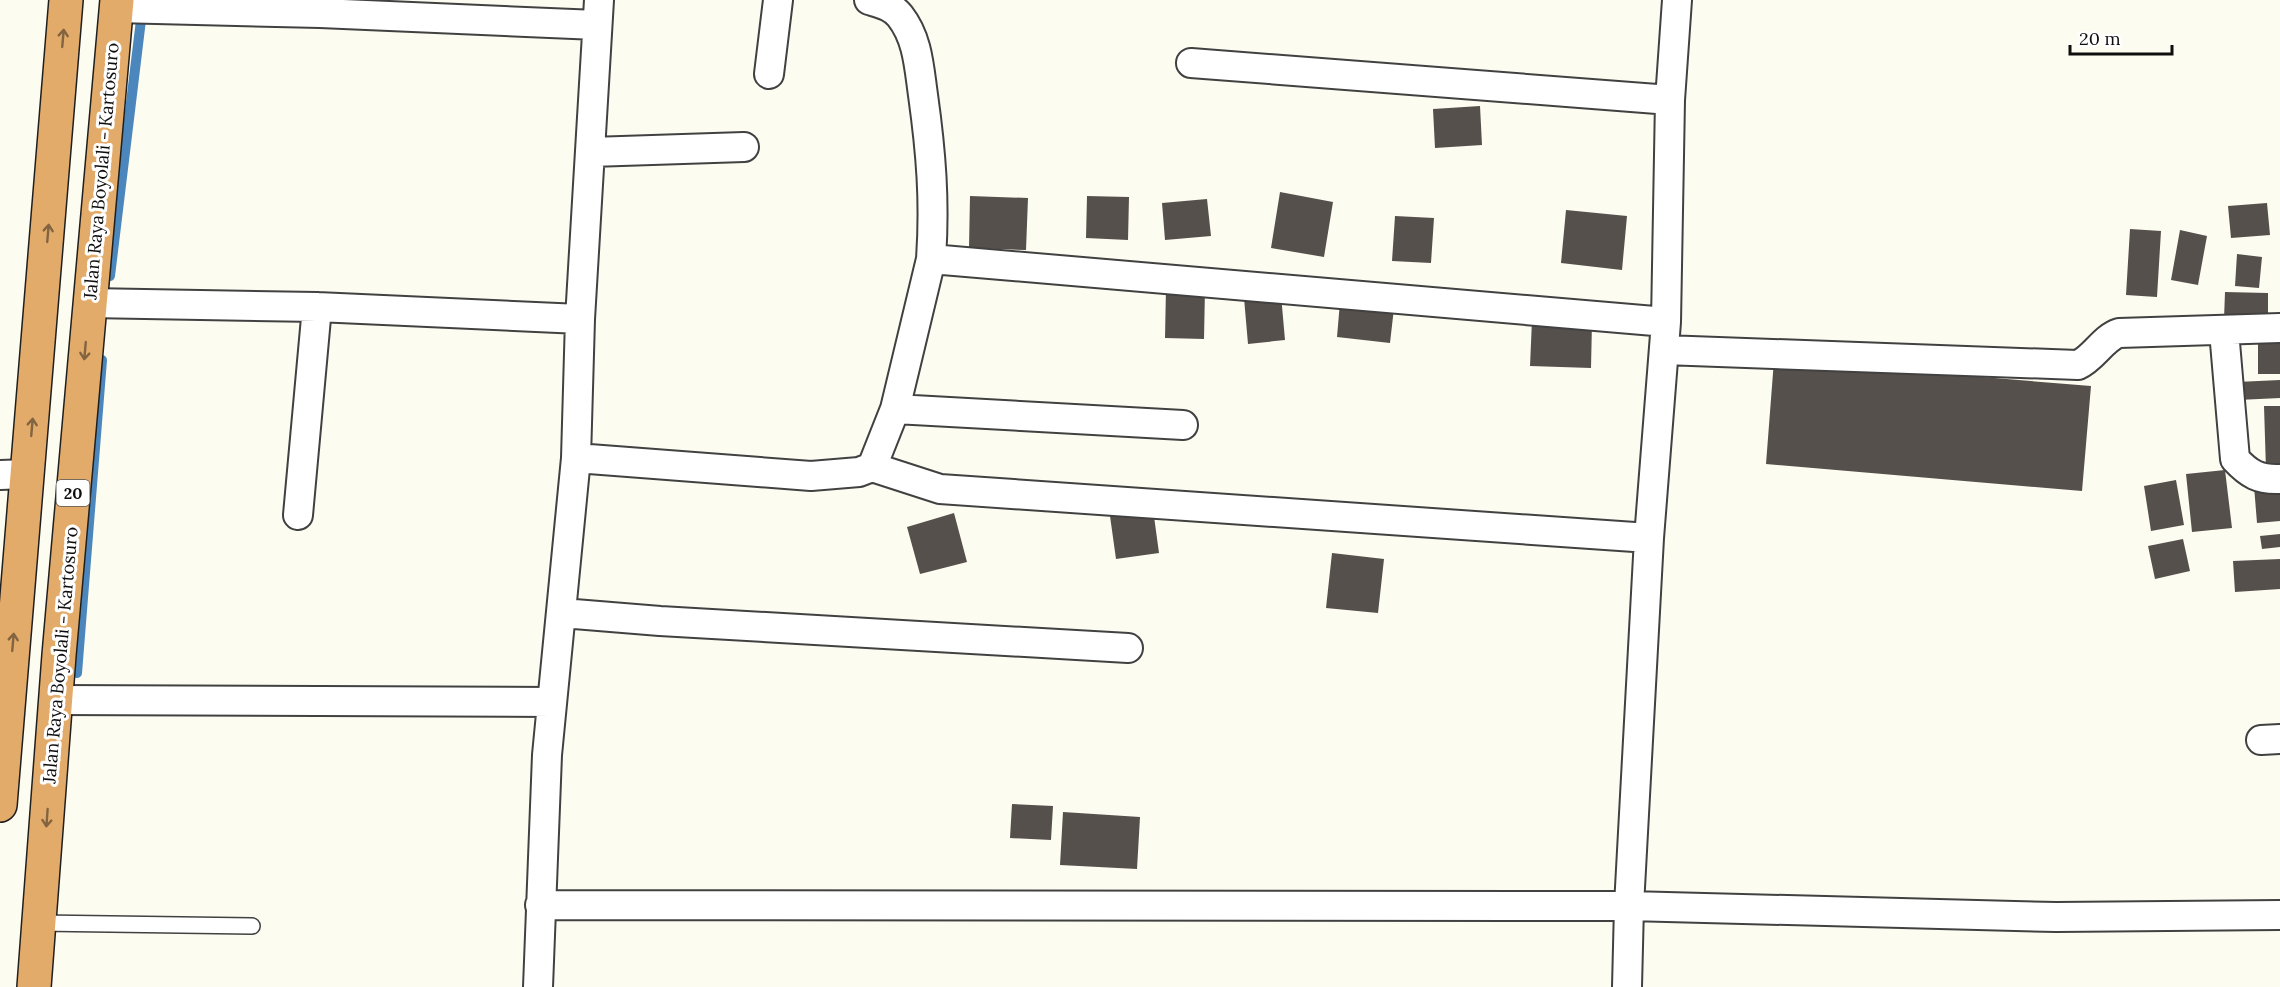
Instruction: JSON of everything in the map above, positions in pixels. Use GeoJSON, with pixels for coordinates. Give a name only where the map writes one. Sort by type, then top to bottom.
{"type":"FeatureCollection","features":[{"type":"Feature","properties":{"kind":"highway"},"geometry":{"type":"LineString","coordinates":[[0,805],[14,475],[66,0]]}},
{"type":"Feature","properties":{"kind":"highway","name":"Jalan Raya Boyolali - Kartosuro"},"geometry":{"type":"LineString","coordinates":[[34,987],[55,700],[116,4]]}},
{"type":"Feature","properties":{"kind":"street"},"geometry":{"type":"LineString","coordinates":[[769,74],[778,0]]}},
{"type":"Feature","properties":{"kind":"street"},"geometry":{"type":"LineString","coordinates":[[869,0],[890,6],[899,15],[908,28],[916,49],[932,154],[934,214],[931,259],[895,409],[872,467]]}},
{"type":"Feature","properties":{"kind":"street"},"geometry":{"type":"LineString","coordinates":[[1627,987],[1629,906],[1649,538],[1665,336],[1670,100],[1677,0]]}},
{"type":"Feature","properties":{"kind":"street"},"geometry":{"type":"LineString","coordinates":[[116,4],[320,13],[598,12],[580,319],[576,458],[552,702],[540,905],[538,987]]}},
{"type":"Feature","properties":{"kind":"street"},"geometry":{"type":"LineString","coordinates":[[1191,63],[1670,100]]}},
{"type":"Feature","properties":{"kind":"street"},"geometry":{"type":"LineString","coordinates":[[591,152],[744,147]]}},
{"type":"Feature","properties":{"kind":"street"},"geometry":{"type":"LineString","coordinates":[[931,259],[1665,336],[2069,366],[2078,365],[2090,359],[2114,334],[2280,328]]}},
{"type":"Feature","properties":{"kind":"street"},"geometry":{"type":"LineString","coordinates":[[89,303],[317,307],[580,319]]}},
{"type":"Feature","properties":{"kind":"street"},"geometry":{"type":"LineString","coordinates":[[298,515],[317,307]]}},
{"type":"Feature","properties":{"kind":"street"},"geometry":{"type":"LineString","coordinates":[[2224,331],[2235,459],[2254,476],[2266,480],[2280,479]]}},
{"type":"Feature","properties":{"kind":"street"},"geometry":{"type":"LineString","coordinates":[[895,409],[1183,425]]}},
{"type":"Feature","properties":{"kind":"street"},"geometry":{"type":"LineString","coordinates":[[576,458],[811,476],[859,472],[872,467],[940,489],[1649,538]]}},
{"type":"Feature","properties":{"kind":"street"},"geometry":{"type":"LineString","coordinates":[[562,613],[671,622],[1128,648]]}},
{"type":"Feature","properties":{"kind":"street"},"geometry":{"type":"LineString","coordinates":[[55,700],[552,702]]}},
{"type":"Feature","properties":{"kind":"street"},"geometry":{"type":"LineString","coordinates":[[540,905],[1629,906],[2056,917],[2280,915]]}},
{"type":"Feature","properties":{"kind":"lane"},"geometry":{"type":"LineString","coordinates":[[39,923],[252,926]]}},
{"type":"Feature","properties":{"kind":"building"},"geometry":{"type":"Polygon","coordinates":[[[1480,106],[1482,145],[1435,148],[1433,109],[1480,106]]]}},
{"type":"Feature","properties":{"kind":"building"},"geometry":{"type":"Polygon","coordinates":[[[1280,192],[1333,202],[1324,257],[1271,248],[1280,192]]]}},
{"type":"Feature","properties":{"kind":"building"},"geometry":{"type":"Polygon","coordinates":[[[970,196],[1028,198],[1026,250],[969,248],[970,196]]]}},
{"type":"Feature","properties":{"kind":"building"},"geometry":{"type":"Polygon","coordinates":[[[1087,196],[1129,197],[1128,240],[1086,238],[1087,196]]]}},
{"type":"Feature","properties":{"kind":"building"},"geometry":{"type":"Polygon","coordinates":[[[1207,199],[1211,236],[1165,240],[1162,203],[1207,199]]]}},
{"type":"Feature","properties":{"kind":"building"},"geometry":{"type":"Polygon","coordinates":[[[2267,203],[2270,235],[2231,238],[2228,206],[2267,203]]]}},
{"type":"Feature","properties":{"kind":"building"},"geometry":{"type":"Polygon","coordinates":[[[1566,210],[1627,216],[1622,270],[1561,263],[1566,210]]]}},
{"type":"Feature","properties":{"kind":"building"},"geometry":{"type":"Polygon","coordinates":[[[1395,216],[1434,218],[1431,263],[1392,261],[1395,216]]]}},
{"type":"Feature","properties":{"kind":"building"},"geometry":{"type":"Polygon","coordinates":[[[2130,229],[2161,231],[2157,297],[2126,295],[2130,229]]]}},
{"type":"Feature","properties":{"kind":"building"},"geometry":{"type":"Polygon","coordinates":[[[2180,230],[2207,236],[2198,285],[2171,280],[2180,230]]]}},
{"type":"Feature","properties":{"kind":"building"},"geometry":{"type":"Polygon","coordinates":[[[2237,254],[2262,257],[2259,288],[2235,286],[2237,254]]]}},
{"type":"Feature","properties":{"kind":"building"},"geometry":{"type":"Polygon","coordinates":[[[1166,287],[1205,289],[1204,339],[1165,338],[1166,287]]]}},
{"type":"Feature","properties":{"kind":"building"},"geometry":{"type":"Polygon","coordinates":[[[2225,292],[2268,293],[2268,320],[2224,319],[2225,292]]]}},
{"type":"Feature","properties":{"kind":"building"},"geometry":{"type":"Polygon","coordinates":[[[1281,295],[1285,340],[1248,344],[1244,298],[1281,295]]]}},
{"type":"Feature","properties":{"kind":"building"},"geometry":{"type":"Polygon","coordinates":[[[1340,302],[1394,308],[1390,343],[1337,337],[1340,302]]]}},
{"type":"Feature","properties":{"kind":"building"},"geometry":{"type":"Polygon","coordinates":[[[1532,320],[1592,322],[1591,368],[1530,366],[1532,320]]]}},
{"type":"Feature","properties":{"kind":"building"},"geometry":{"type":"Polygon","coordinates":[[[2258,341],[2280,342],[2280,374],[2258,374],[2258,341]]]}},
{"type":"Feature","properties":{"kind":"building"},"geometry":{"type":"Polygon","coordinates":[[[1774,360],[2091,386],[2082,491],[1766,464],[1774,360]]]}},
{"type":"Feature","properties":{"kind":"building"},"geometry":{"type":"Polygon","coordinates":[[[2280,380],[2280,398],[2238,400],[2237,382],[2280,380]]]}},
{"type":"Feature","properties":{"kind":"building"},"geometry":{"type":"Polygon","coordinates":[[[2264,406],[2280,406],[2280,470],[2266,470],[2264,406]]]}},
{"type":"Feature","properties":{"kind":"building"},"geometry":{"type":"Polygon","coordinates":[[[2225,470],[2232,528],[2192,532],[2186,474],[2225,470]]]}},
{"type":"Feature","properties":{"kind":"building"},"geometry":{"type":"Polygon","coordinates":[[[2176,480],[2184,525],[2151,531],[2144,486],[2176,480]]]}},
{"type":"Feature","properties":{"kind":"building"},"geometry":{"type":"Polygon","coordinates":[[[2280,484],[2280,521],[2257,523],[2254,486],[2280,484]]]}},
{"type":"Feature","properties":{"kind":"building"},"geometry":{"type":"Polygon","coordinates":[[[1153,509],[1159,553],[1116,559],[1110,516],[1153,509]]]}},
{"type":"Feature","properties":{"kind":"building"},"geometry":{"type":"Polygon","coordinates":[[[954,513],[967,562],[920,574],[907,527],[954,513]]]}},
{"type":"Feature","properties":{"kind":"building"},"geometry":{"type":"Polygon","coordinates":[[[2280,534],[2280,547],[2262,549],[2260,536],[2280,534]]]}},
{"type":"Feature","properties":{"kind":"building"},"geometry":{"type":"Polygon","coordinates":[[[2183,539],[2190,571],[2155,579],[2148,546],[2183,539]]]}},
{"type":"Feature","properties":{"kind":"building"},"geometry":{"type":"Polygon","coordinates":[[[1332,553],[1384,559],[1378,613],[1326,608],[1332,553]]]}},
{"type":"Feature","properties":{"kind":"building"},"geometry":{"type":"Polygon","coordinates":[[[2280,559],[2280,589],[2235,592],[2233,561],[2280,559]]]}},
{"type":"Feature","properties":{"kind":"building"},"geometry":{"type":"Polygon","coordinates":[[[1012,804],[1053,806],[1051,840],[1010,838],[1012,804]]]}},
{"type":"Feature","properties":{"kind":"building"},"geometry":{"type":"Polygon","coordinates":[[[1063,812],[1140,817],[1137,869],[1060,865],[1063,812]]]}},
{"type":"Feature","properties":{"kind":"waterway"},"geometry":{"type":"LineString","coordinates":[[110,276],[141,20]]}},
{"type":"Feature","properties":{"kind":"waterway"},"geometry":{"type":"LineString","coordinates":[[77,673],[102,360]]}}]}
